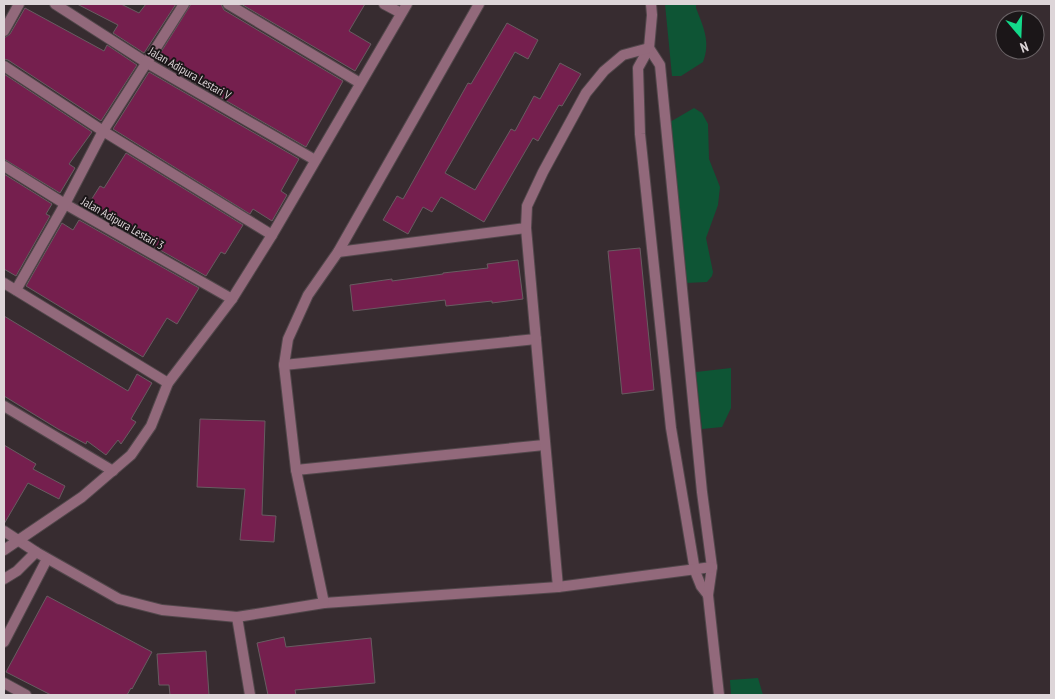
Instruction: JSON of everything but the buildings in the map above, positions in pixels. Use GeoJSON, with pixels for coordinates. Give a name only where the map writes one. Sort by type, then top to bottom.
{"type":"FeatureCollection","features":[{"type":"Feature","properties":{"kind":"street"},"geometry":{"type":"LineString","coordinates":[[4,31],[19,4]]}},
{"type":"Feature","properties":{"kind":"street","name":"Jalan Adipura Lestari V"},"geometry":{"type":"LineString","coordinates":[[55,4],[147,63],[316,160]]}},
{"type":"Feature","properties":{"kind":"street"},"geometry":{"type":"LineString","coordinates":[[16,290],[104,131],[184,4]]}},
{"type":"Feature","properties":{"kind":"street"},"geometry":{"type":"LineString","coordinates":[[228,4],[360,83]]}},
{"type":"Feature","properties":{"kind":"street"},"geometry":{"type":"LineString","coordinates":[[384,4],[401,13]]}},
{"type":"Feature","properties":{"kind":"street"},"geometry":{"type":"LineString","coordinates":[[4,550],[82,497],[131,455],[151,426],[168,383],[232,299],[272,235],[407,4]]}},
{"type":"Feature","properties":{"kind":"street"},"geometry":{"type":"LineString","coordinates":[[324,604],[296,470],[284,365],[288,339],[308,295],[338,252],[479,4]]}},
{"type":"Feature","properties":{"kind":"street"},"geometry":{"type":"LineString","coordinates":[[651,4],[649,48],[638,68],[640,134],[672,428],[695,571],[701,586],[708,595]]}},
{"type":"Feature","properties":{"kind":"street"},"geometry":{"type":"LineString","coordinates":[[558,587],[526,228],[527,206],[586,93],[604,71],[623,55],[649,48]]}},
{"type":"Feature","properties":{"kind":"street"},"geometry":{"type":"LineString","coordinates":[[649,48],[660,65],[702,492],[712,568],[708,595],[719,695]]}},
{"type":"Feature","properties":{"kind":"street"},"geometry":{"type":"LineString","coordinates":[[4,66],[104,131],[272,235]]}},
{"type":"Feature","properties":{"kind":"street","name":"Jalan Adipura Lestari 3"},"geometry":{"type":"LineString","coordinates":[[4,166],[65,204],[232,299]]}},
{"type":"Feature","properties":{"kind":"street"},"geometry":{"type":"LineString","coordinates":[[338,252],[526,228]]}},
{"type":"Feature","properties":{"kind":"street"},"geometry":{"type":"LineString","coordinates":[[4,282],[168,383]]}},
{"type":"Feature","properties":{"kind":"street"},"geometry":{"type":"LineString","coordinates":[[284,365],[536,339]]}},
{"type":"Feature","properties":{"kind":"street"},"geometry":{"type":"LineString","coordinates":[[4,406],[113,471]]}},
{"type":"Feature","properties":{"kind":"street"},"geometry":{"type":"LineString","coordinates":[[296,470],[544,445]]}},
{"type":"Feature","properties":{"kind":"street"},"geometry":{"type":"LineString","coordinates":[[4,531],[47,559],[120,599],[162,610],[237,617],[324,604],[558,587],[712,568]]}},
{"type":"Feature","properties":{"kind":"street"},"geometry":{"type":"LineString","coordinates":[[4,579],[17,571],[36,552]]}},
{"type":"Feature","properties":{"kind":"street"},"geometry":{"type":"LineString","coordinates":[[4,642],[47,559]]}},
{"type":"Feature","properties":{"kind":"street"},"geometry":{"type":"LineString","coordinates":[[237,617],[250,695]]}},
{"type":"Feature","properties":{"kind":"street"},"geometry":{"type":"LineString","coordinates":[[4,683],[26,695]]}},
{"type":"Feature","properties":{"kind":"green space"},"geometry":{"type":"Polygon","coordinates":[[[665,4],[696,4],[705,34],[706,48],[703,62],[681,76],[672,76],[665,4]]]}},
{"type":"Feature","properties":{"kind":"green space"},"geometry":{"type":"Polygon","coordinates":[[[694,108],[702,113],[708,124],[709,159],[720,187],[718,205],[706,238],[713,272],[712,276],[707,282],[685,283],[670,122],[694,108]]]}},
{"type":"Feature","properties":{"kind":"green space"},"geometry":{"type":"Polygon","coordinates":[[[731,368],[731,408],[722,427],[702,429],[696,372],[731,368]]]}},
{"type":"Feature","properties":{"kind":"green space"},"geometry":{"type":"Polygon","coordinates":[[[758,678],[763,695],[731,695],[730,680],[758,678]]]}}]}
